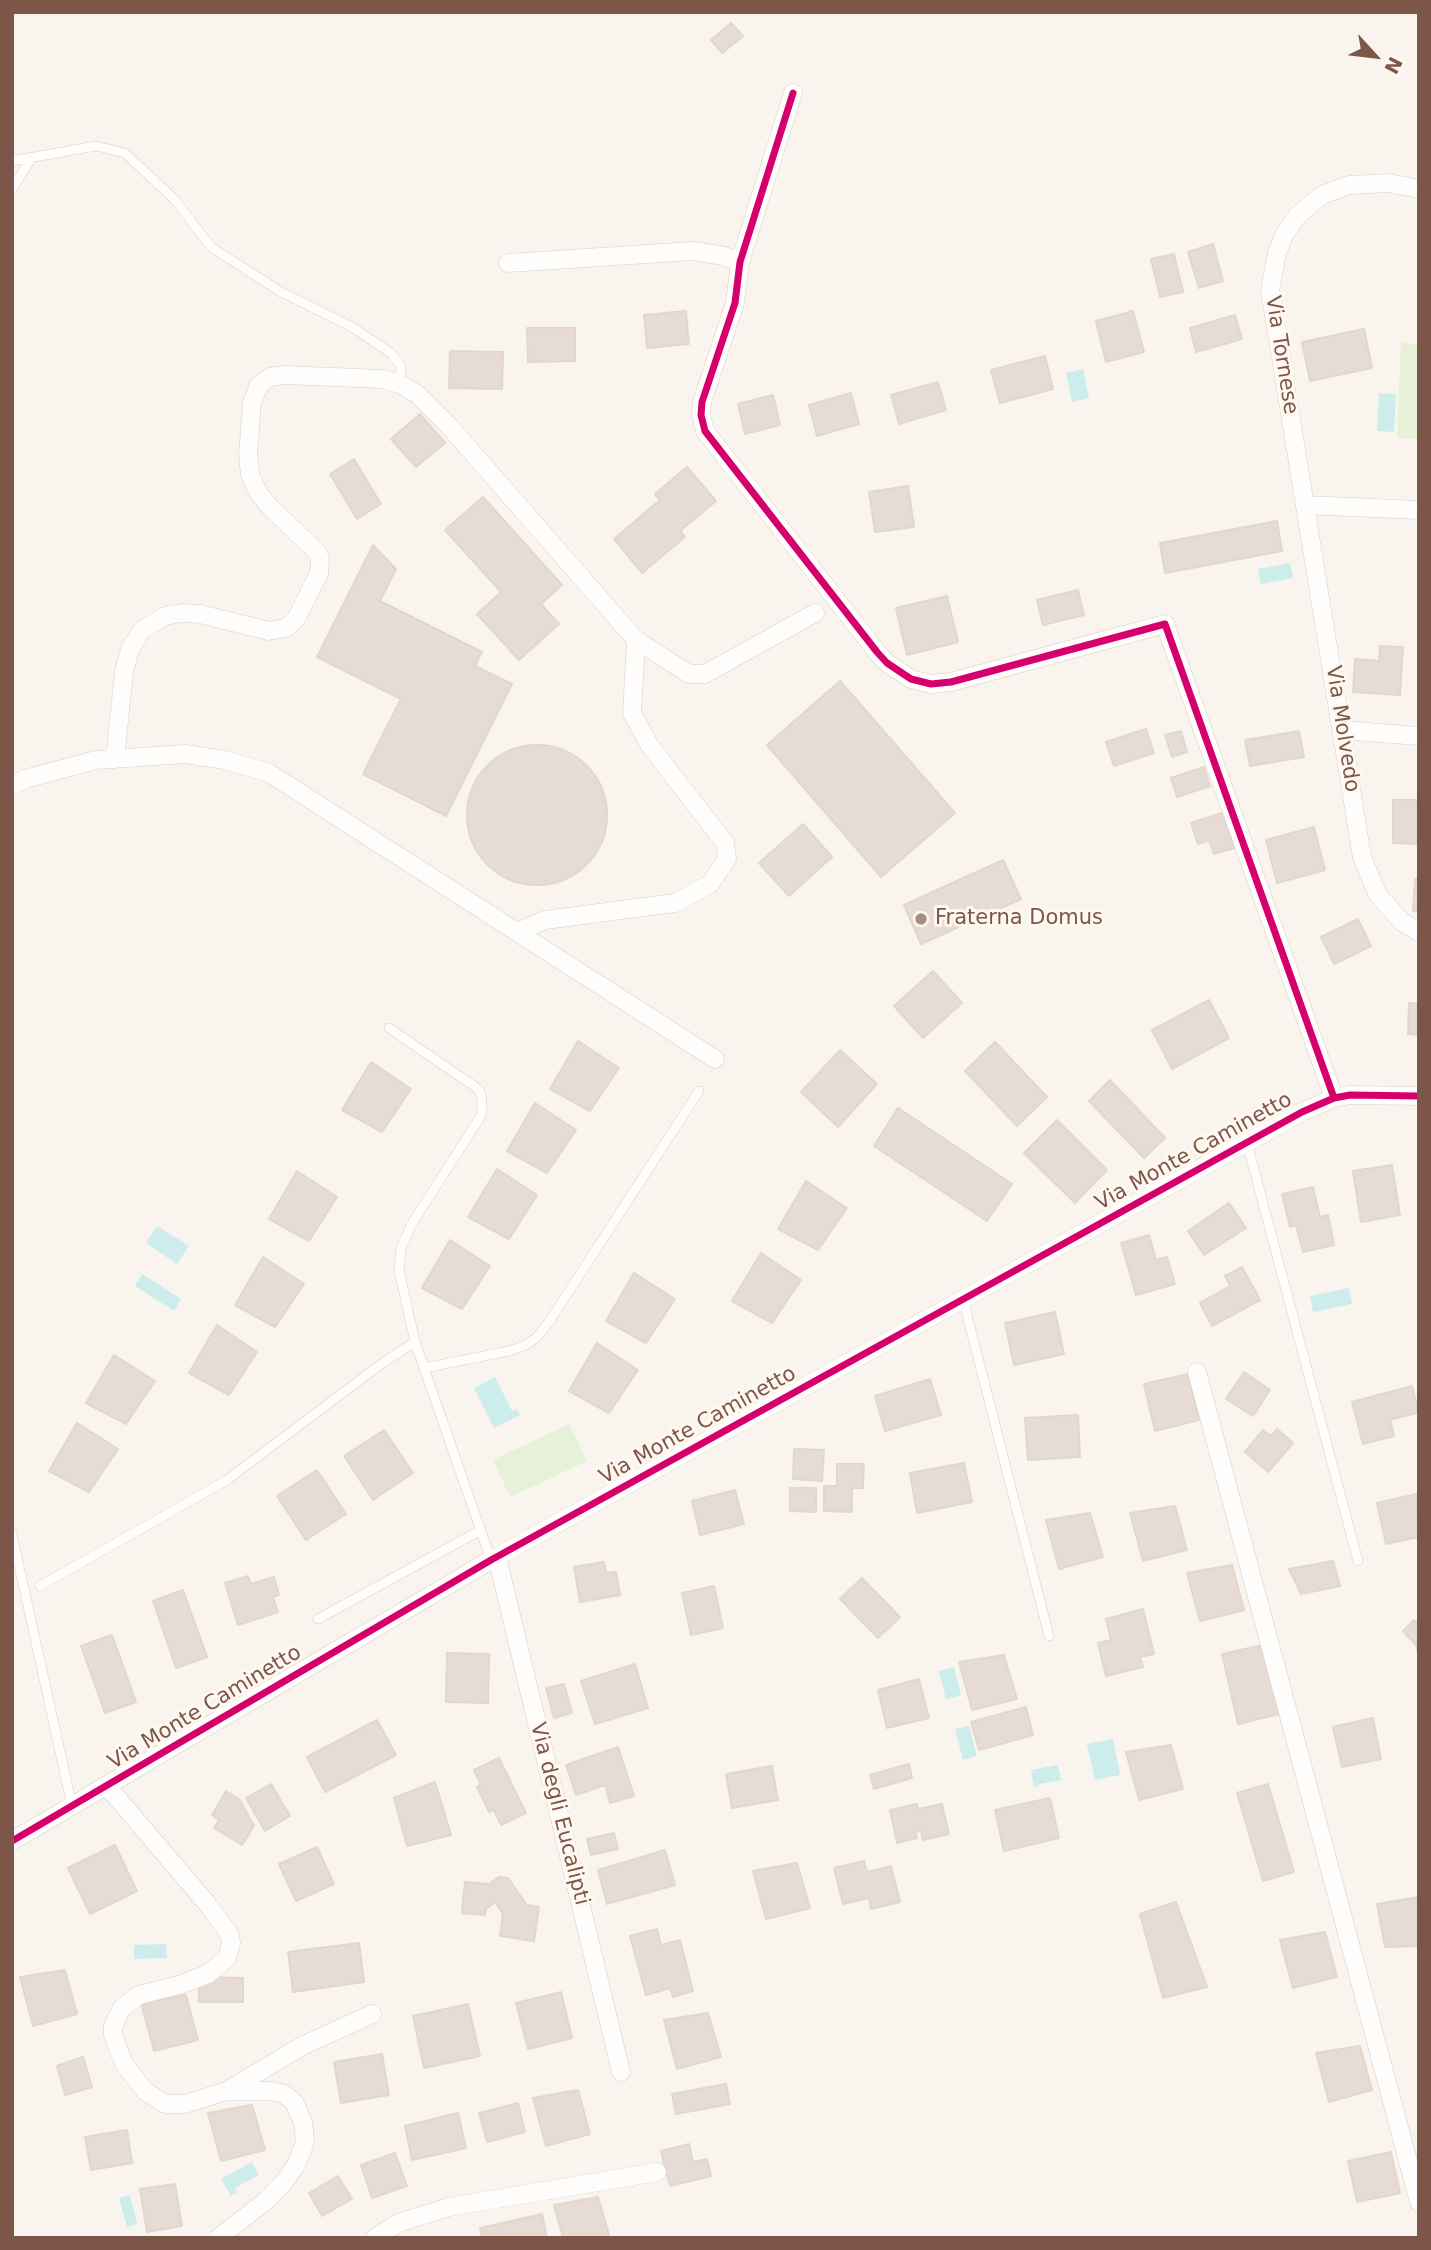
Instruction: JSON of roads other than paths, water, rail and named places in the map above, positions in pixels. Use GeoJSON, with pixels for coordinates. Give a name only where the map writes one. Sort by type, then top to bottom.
{"type":"FeatureCollection","features":[{"type":"Feature","properties":{"kind":"street"},"geometry":{"type":"LineString","coordinates":[[793,93],[740,262],[735,303],[702,402],[701,415],[709,437],[887,663],[923,684],[942,684],[1166,624],[1334,1098]]}},
{"type":"Feature","properties":{"kind":"street","name":"Via Tornese"},"geometry":{"type":"LineString","coordinates":[[1307,505],[1271,304],[1272,274],[1277,253],[1284,235],[1298,215],[1322,195],[1349,185],[1389,183],[1419,189]]}},
{"type":"Feature","properties":{"kind":"street"},"geometry":{"type":"LineString","coordinates":[[508,263],[692,251],[724,256],[740,262]]}},
{"type":"Feature","properties":{"kind":"street"},"geometry":{"type":"LineString","coordinates":[[115,759],[124,672],[130,649],[142,630],[164,616],[182,612],[278,631],[296,619],[320,573],[320,558],[317,552],[270,507],[252,481],[248,462],[252,402],[259,385],[270,377],[284,375],[373,378],[400,384],[417,394],[449,426],[636,640],[689,674],[705,674],[815,612]]}},
{"type":"Feature","properties":{"kind":"street"},"geometry":{"type":"LineString","coordinates":[[1307,505],[1419,510]]}},
{"type":"Feature","properties":{"kind":"street","name":"Via Molvedo"},"geometry":{"type":"LineString","coordinates":[[1307,505],[1362,856],[1369,877],[1389,910],[1419,932]]}},
{"type":"Feature","properties":{"kind":"street"},"geometry":{"type":"LineString","coordinates":[[517,932],[545,920],[675,903],[710,884],[727,859],[725,842],[650,746],[632,713],[636,640]]}},
{"type":"Feature","properties":{"kind":"street"},"geometry":{"type":"LineString","coordinates":[[1342,730],[1419,736]]}},
{"type":"Feature","properties":{"kind":"street"},"geometry":{"type":"LineString","coordinates":[[12,786],[25,779],[96,760],[184,754],[225,760],[269,773],[715,1059]]}},
{"type":"Feature","properties":{"kind":"street","name":"Via Monte Caminetto"},"geometry":{"type":"LineString","coordinates":[[12,1841],[494,1558],[1302,1112],[1334,1098],[1369,1094],[1419,1096]]}},
{"type":"Feature","properties":{"kind":"street"},"geometry":{"type":"LineString","coordinates":[[1197,1372],[1419,2202]]}},
{"type":"Feature","properties":{"kind":"street","name":"Via degli Eucalipti"},"geometry":{"type":"LineString","coordinates":[[494,1558],[621,2072]]}},
{"type":"Feature","properties":{"kind":"street"},"geometry":{"type":"LineString","coordinates":[[107,1786],[209,1906],[230,1935],[231,1943],[227,1958],[208,1974],[139,1995],[127,2003],[119,2014],[113,2026],[119,2054],[129,2072],[145,2091],[165,2104],[185,2104],[227,2091],[302,2046],[372,2014]]}},
{"type":"Feature","properties":{"kind":"street"},"geometry":{"type":"LineString","coordinates":[[218,2238],[267,2200],[285,2181],[300,2157],[305,2140],[301,2115],[289,2098],[271,2091],[227,2091]]}},
{"type":"Feature","properties":{"kind":"street"},"geometry":{"type":"LineString","coordinates":[[375,2238],[398,2223],[449,2207],[657,2172]]}},
{"type":"Feature","properties":{"kind":"lane"},"geometry":{"type":"LineString","coordinates":[[12,161],[96,146],[125,153],[175,200],[211,247],[281,292],[352,327],[391,353],[401,366],[400,384]]}},
{"type":"Feature","properties":{"kind":"lane"},"geometry":{"type":"LineString","coordinates":[[12,189],[31,159]]}},
{"type":"Feature","properties":{"kind":"lane"},"geometry":{"type":"LineString","coordinates":[[389,1028],[474,1086],[479,1090],[482,1099],[479,1119],[420,1208],[401,1248],[399,1270],[415,1342],[481,1530],[494,1558]]}},
{"type":"Feature","properties":{"kind":"lane"},"geometry":{"type":"LineString","coordinates":[[424,1368],[509,1351],[526,1345],[538,1336],[699,1091]]}},
{"type":"Feature","properties":{"kind":"lane"},"geometry":{"type":"LineString","coordinates":[[1247,1143],[1358,1560]]}},
{"type":"Feature","properties":{"kind":"lane"},"geometry":{"type":"LineString","coordinates":[[963,1299],[1049,1636]]}},
{"type":"Feature","properties":{"kind":"lane"},"geometry":{"type":"LineString","coordinates":[[40,1586],[240,1472],[381,1364],[415,1342]]}},
{"type":"Feature","properties":{"kind":"lane"},"geometry":{"type":"LineString","coordinates":[[318,1619],[481,1530]]}},
{"type":"Feature","properties":{"kind":"lane"},"geometry":{"type":"LineString","coordinates":[[12,1534],[72,1807]]}},
{"type":"Feature","properties":{"kind":"water"},"geometry":{"type":"Polygon","coordinates":[[[1083,369],[1089,398],[1072,402],[1066,373],[1083,369]]]}},
{"type":"Feature","properties":{"kind":"water"},"geometry":{"type":"Polygon","coordinates":[[[1379,393],[1396,394],[1394,432],[1377,431],[1379,393]]]}},
{"type":"Feature","properties":{"kind":"water"},"geometry":{"type":"Polygon","coordinates":[[[1290,563],[1293,578],[1261,584],[1258,569],[1290,563]]]}},
{"type":"Feature","properties":{"kind":"water"},"geometry":{"type":"Polygon","coordinates":[[[157,1226],[189,1246],[177,1264],[146,1243],[157,1226]]]}},
{"type":"Feature","properties":{"kind":"water"},"geometry":{"type":"Polygon","coordinates":[[[142,1274],[181,1299],[174,1311],[135,1286],[142,1274]]]}},
{"type":"Feature","properties":{"kind":"water"},"geometry":{"type":"Polygon","coordinates":[[[1349,1288],[1352,1304],[1313,1312],[1310,1296],[1349,1288]]]}},
{"type":"Feature","properties":{"kind":"water"},"geometry":{"type":"Polygon","coordinates":[[[495,1377],[512,1411],[517,1409],[520,1415],[494,1428],[474,1388],[495,1377]]]}},
{"type":"Feature","properties":{"kind":"water"},"geometry":{"type":"Polygon","coordinates":[[[954,1667],[961,1695],[946,1699],[939,1671],[954,1667]]]}},
{"type":"Feature","properties":{"kind":"water"},"geometry":{"type":"Polygon","coordinates":[[[969,1726],[977,1756],[963,1760],[955,1729],[969,1726]]]}},
{"type":"Feature","properties":{"kind":"water"},"geometry":{"type":"Polygon","coordinates":[[[1113,1739],[1120,1775],[1095,1780],[1087,1744],[1113,1739]]]}},
{"type":"Feature","properties":{"kind":"water"},"geometry":{"type":"Polygon","coordinates":[[[1058,1765],[1061,1780],[1034,1787],[1031,1770],[1058,1765]]]}},
{"type":"Feature","properties":{"kind":"water"},"geometry":{"type":"Polygon","coordinates":[[[166,1944],[167,1958],[134,1959],[134,1945],[166,1944]]]}},
{"type":"Feature","properties":{"kind":"water"},"geometry":{"type":"Polygon","coordinates":[[[252,2162],[259,2175],[235,2188],[237,2192],[231,2196],[221,2179],[252,2162]]]}},
{"type":"Feature","properties":{"kind":"water"},"geometry":{"type":"Polygon","coordinates":[[[130,2195],[137,2224],[127,2227],[119,2198],[130,2195]]]}},
{"type":"Feature","properties":{"kind":"place","name":"Fraterna Domus"},"geometry":{"type":"Point","coordinates":[921,919]}}]}
